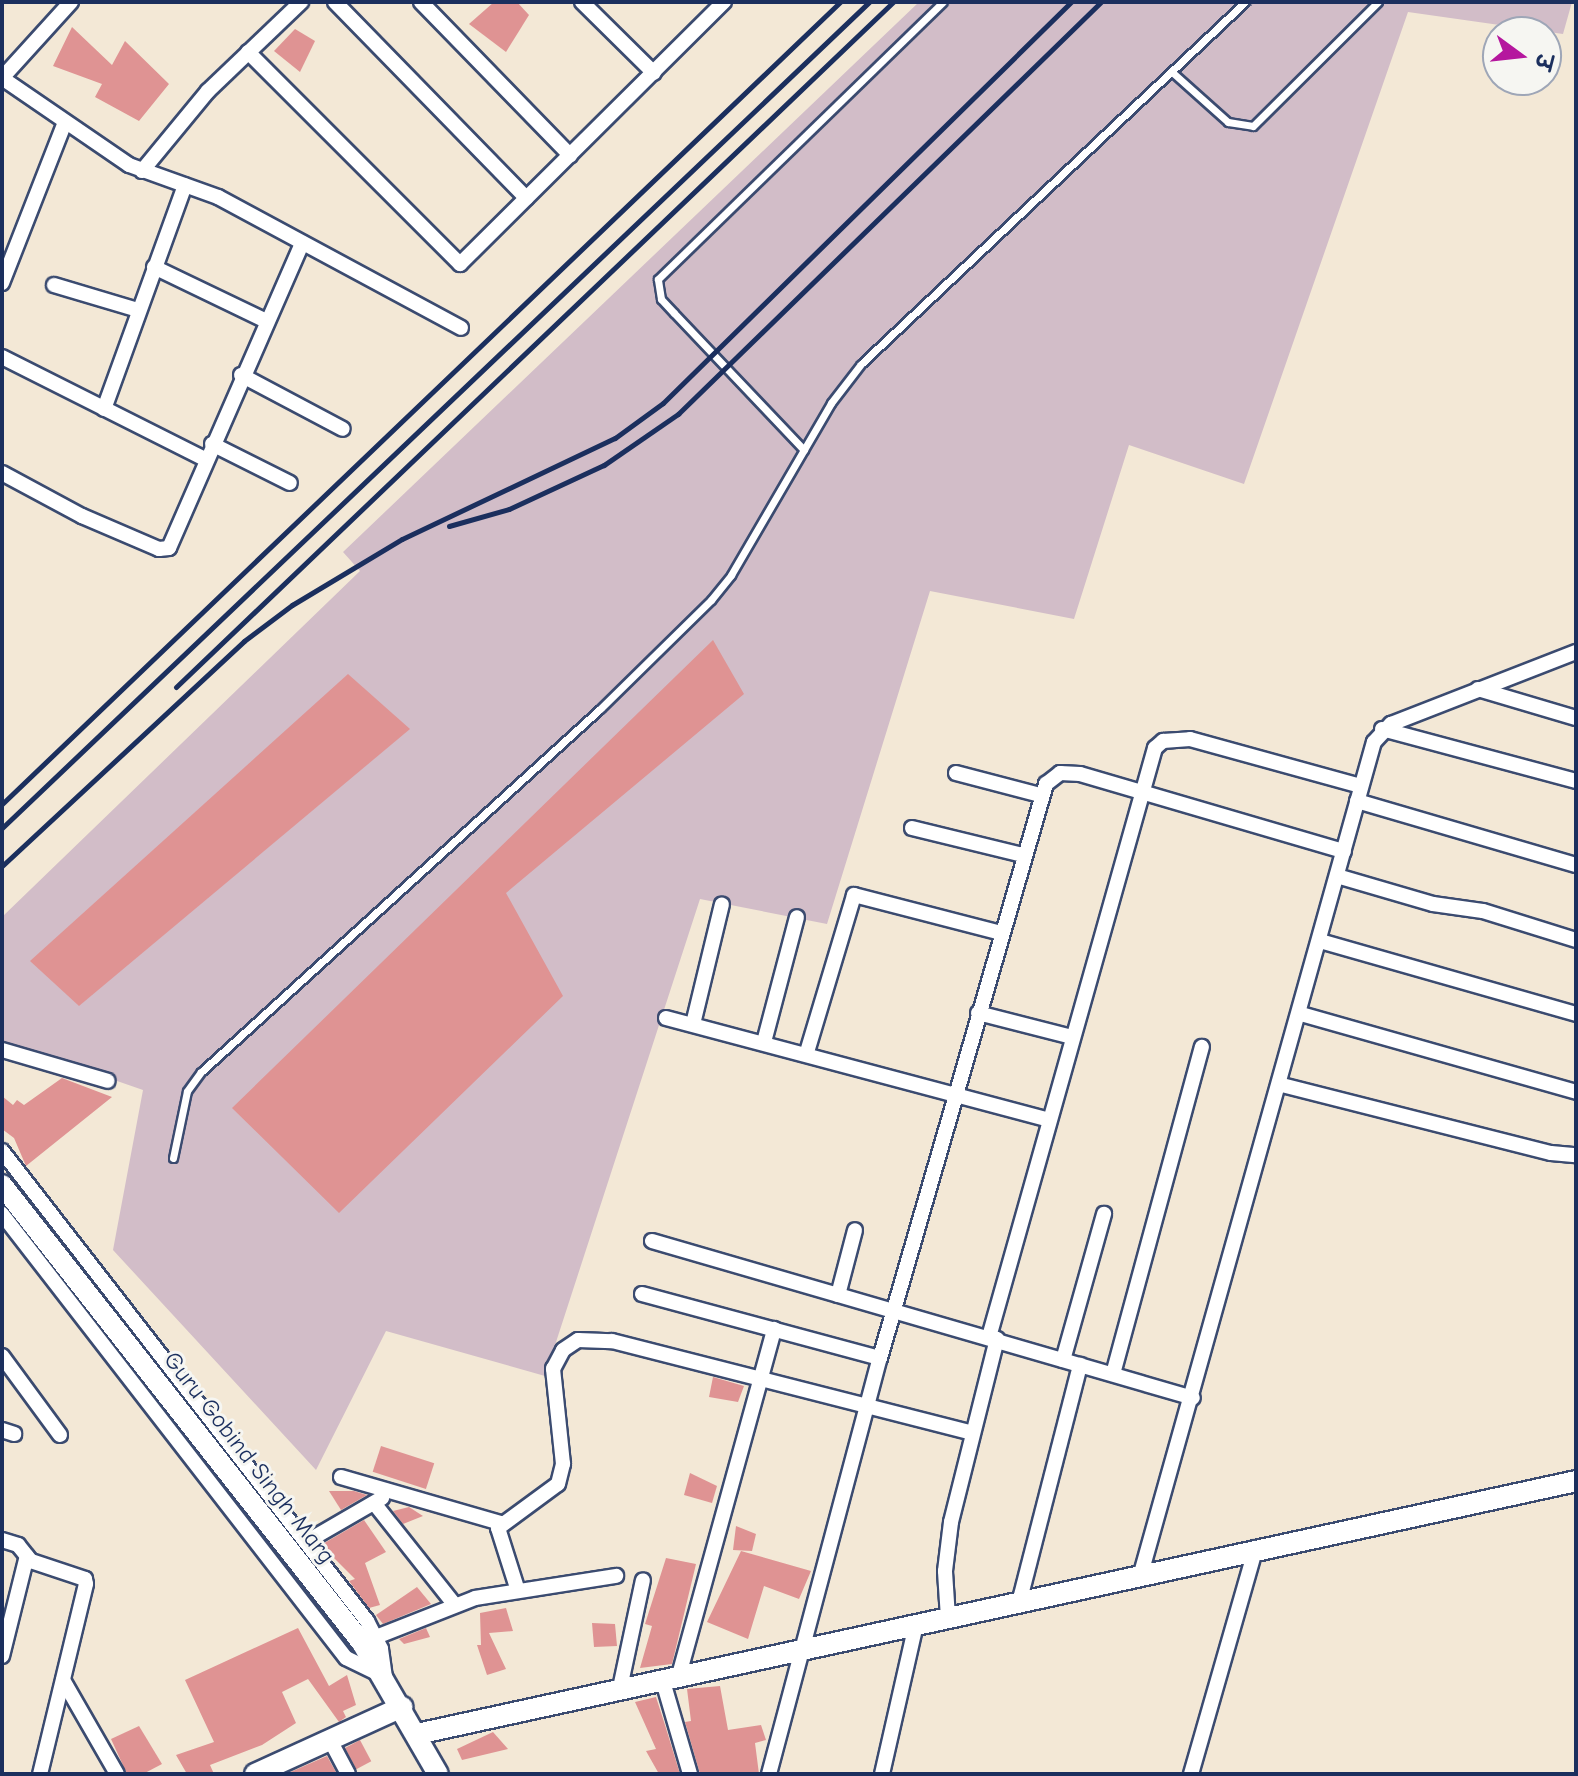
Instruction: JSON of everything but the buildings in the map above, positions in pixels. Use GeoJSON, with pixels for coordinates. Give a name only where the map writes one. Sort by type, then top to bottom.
{"type":"FeatureCollection","features":[{"type":"Feature","properties":{"kind":"street"},"geometry":{"type":"LineString","coordinates":[[71,2],[2,78],[142,171],[185,185],[461,328]]}},
{"type":"Feature","properties":{"kind":"street"},"geometry":{"type":"LineString","coordinates":[[142,171],[248,52],[301,2]]}},
{"type":"Feature","properties":{"kind":"street"},"geometry":{"type":"LineString","coordinates":[[335,2],[526,198]]}},
{"type":"Feature","properties":{"kind":"street"},"geometry":{"type":"LineString","coordinates":[[421,2],[570,155]]}},
{"type":"Feature","properties":{"kind":"street"},"geometry":{"type":"LineString","coordinates":[[582,2],[654,73]]}},
{"type":"Feature","properties":{"kind":"street"},"geometry":{"type":"LineString","coordinates":[[248,52],[457,263],[724,2]]}},
{"type":"Feature","properties":{"kind":"street"},"geometry":{"type":"LineString","coordinates":[[2,283],[65,122]]}},
{"type":"Feature","properties":{"kind":"street"},"geometry":{"type":"LineString","coordinates":[[104,409],[185,185]]}},
{"type":"Feature","properties":{"kind":"street"},"geometry":{"type":"LineString","coordinates":[[2,473],[82,516],[166,549],[264,320],[302,243]]}},
{"type":"Feature","properties":{"kind":"street"},"geometry":{"type":"LineString","coordinates":[[154,267],[264,320]]}},
{"type":"Feature","properties":{"kind":"street"},"geometry":{"type":"LineString","coordinates":[[54,285],[138,310]]}},
{"type":"Feature","properties":{"kind":"street"},"geometry":{"type":"LineString","coordinates":[[2,357],[205,459]]}},
{"type":"Feature","properties":{"kind":"street"},"geometry":{"type":"LineString","coordinates":[[241,375],[343,429]]}},
{"type":"Feature","properties":{"kind":"street"},"geometry":{"type":"LineString","coordinates":[[212,444],[290,483]]}},
{"type":"Feature","properties":{"kind":"street"},"geometry":{"type":"LineString","coordinates":[[1140,1577],[1282,1085],[1359,794],[1382,729],[1576,652]]}},
{"type":"Feature","properties":{"kind":"street"},"geometry":{"type":"LineString","coordinates":[[1478,689],[1576,718]]}},
{"type":"Feature","properties":{"kind":"street"},"geometry":{"type":"LineString","coordinates":[[1382,729],[1576,781]]}},
{"type":"Feature","properties":{"kind":"street"},"geometry":{"type":"LineString","coordinates":[[948,1618],[947,1545],[993,1338],[1049,1120],[1155,748],[1179,738],[1576,865]]}},
{"type":"Feature","properties":{"kind":"street"},"geometry":{"type":"LineString","coordinates":[[769,1774],[799,1650],[880,1358],[1040,795],[1051,777],[1069,772],[1344,851]]}},
{"type":"Feature","properties":{"kind":"street"},"geometry":{"type":"LineString","coordinates":[[956,773],[1040,795]]}},
{"type":"Feature","properties":{"kind":"street"},"geometry":{"type":"LineString","coordinates":[[912,828],[1023,855]]}},
{"type":"Feature","properties":{"kind":"street"},"geometry":{"type":"LineString","coordinates":[[1337,876],[1433,904],[1483,911],[1576,940]]}},
{"type":"Feature","properties":{"kind":"street"},"geometry":{"type":"LineString","coordinates":[[807,1052],[854,895],[1001,933]]}},
{"type":"Feature","properties":{"kind":"street"},"geometry":{"type":"LineString","coordinates":[[693,1024],[722,904]]}},
{"type":"Feature","properties":{"kind":"street"},"geometry":{"type":"LineString","coordinates":[[764,1042],[797,917]]}},
{"type":"Feature","properties":{"kind":"street"},"geometry":{"type":"LineString","coordinates":[[1320,941],[1576,1014]]}},
{"type":"Feature","properties":{"kind":"street"},"geometry":{"type":"LineString","coordinates":[[978,1013],[1072,1037]]}},
{"type":"Feature","properties":{"kind":"street"},"geometry":{"type":"LineString","coordinates":[[1301,1014],[1576,1092]]}},
{"type":"Feature","properties":{"kind":"street"},"geometry":{"type":"LineString","coordinates":[[666,1018],[807,1052],[1049,1120]]}},
{"type":"Feature","properties":{"kind":"street"},"geometry":{"type":"LineString","coordinates":[[1113,1374],[1202,1047]]}},
{"type":"Feature","properties":{"kind":"street"},"geometry":{"type":"LineString","coordinates":[[2,1050],[108,1081]]}},
{"type":"Feature","properties":{"kind":"street"},"geometry":{"type":"LineString","coordinates":[[1282,1085],[1575,1152]]}},
{"type":"Feature","properties":{"kind":"street"},"geometry":{"type":"LineString","coordinates":[[2,1151],[306,1542],[369,1640],[454,1604],[616,1576]]}},
{"type":"Feature","properties":{"kind":"street","name":"Guru Gobind Singh Marg"},"geometry":{"type":"LineString","coordinates":[[2,1185],[369,1640],[385,1677],[438,1774]]}},
{"type":"Feature","properties":{"kind":"street"},"geometry":{"type":"LineString","coordinates":[[2,1214],[346,1658],[385,1677]]}},
{"type":"Feature","properties":{"kind":"street"},"geometry":{"type":"LineString","coordinates":[[1063,1360],[1104,1214]]}},
{"type":"Feature","properties":{"kind":"street"},"geometry":{"type":"LineString","coordinates":[[838,1295],[855,1230]]}},
{"type":"Feature","properties":{"kind":"street"},"geometry":{"type":"LineString","coordinates":[[652,1241],[1193,1398]]}},
{"type":"Feature","properties":{"kind":"street"},"geometry":{"type":"LineString","coordinates":[[642,1294],[880,1358]]}},
{"type":"Feature","properties":{"kind":"street"},"geometry":{"type":"LineString","coordinates":[[690,1774],[671,1677],[774,1329]]}},
{"type":"Feature","properties":{"kind":"street"},"geometry":{"type":"LineString","coordinates":[[341,1477],[500,1523],[551,1491],[562,1475],[552,1381],[557,1358],[570,1344],[600,1339],[972,1433]]}},
{"type":"Feature","properties":{"kind":"street"},"geometry":{"type":"LineString","coordinates":[[2,1356],[60,1435]]}},
{"type":"Feature","properties":{"kind":"street"},"geometry":{"type":"LineString","coordinates":[[1019,1603],[1080,1365]]}},
{"type":"Feature","properties":{"kind":"street"},"geometry":{"type":"LineString","coordinates":[[417,1734],[1140,1577],[1256,1548],[1576,1481]]}},
{"type":"Feature","properties":{"kind":"street"},"geometry":{"type":"LineString","coordinates":[[306,1542],[393,1492]]}},
{"type":"Feature","properties":{"kind":"street"},"geometry":{"type":"LineString","coordinates":[[374,1503],[454,1604]]}},
{"type":"Feature","properties":{"kind":"street"},"geometry":{"type":"LineString","coordinates":[[500,1523],[498,1540],[518,1591]]}},
{"type":"Feature","properties":{"kind":"street"},"geometry":{"type":"LineString","coordinates":[[2,1540],[18,1545],[27,1556],[85,1579],[40,1774]]}},
{"type":"Feature","properties":{"kind":"street"},"geometry":{"type":"LineString","coordinates":[[1191,1774],[1256,1548]]}},
{"type":"Feature","properties":{"kind":"street"},"geometry":{"type":"LineString","coordinates":[[2,1656],[27,1556]]}},
{"type":"Feature","properties":{"kind":"street"},"geometry":{"type":"LineString","coordinates":[[620,1688],[643,1580]]}},
{"type":"Feature","properties":{"kind":"street"},"geometry":{"type":"LineString","coordinates":[[882,1774],[916,1624]]}},
{"type":"Feature","properties":{"kind":"street"},"geometry":{"type":"LineString","coordinates":[[63,1680],[117,1774]]}},
{"type":"Feature","properties":{"kind":"street"},"geometry":{"type":"LineString","coordinates":[[255,1774],[402,1707]]}},
{"type":"Feature","properties":{"kind":"street"},"geometry":{"type":"LineString","coordinates":[[330,1740],[348,1774]]}},
{"type":"Feature","properties":{"kind":"lane"},"geometry":{"type":"LineString","coordinates":[[804,450],[667,306],[658,279],[943,2]]}},
{"type":"Feature","properties":{"kind":"lane"},"geometry":{"type":"LineString","coordinates":[[173,1158],[187,1091],[201,1072],[600,709],[711,600],[731,575],[804,450],[861,364],[1245,2]]}},
{"type":"Feature","properties":{"kind":"lane"},"geometry":{"type":"LineString","coordinates":[[1172,72],[1228,122],[1253,126],[1378,2]]}},
{"type":"Feature","properties":{"kind":"shaded area"},"geometry":{"type":"Polygon","coordinates":[[[919,2],[1572,2],[1563,34],[1562,16],[1482,16],[1482,23],[1408,12],[1244,484],[1129,445],[1074,619],[930,591],[827,924],[700,899],[545,1376],[386,1331],[316,1470],[113,1250],[143,1090],[2,1041],[2,917],[360,571],[343,552],[919,2]]]}},
{"type":"Feature","properties":{"kind":"railway"},"geometry":{"type":"LineString","coordinates":[[2,804],[840,2]]}},
{"type":"Feature","properties":{"kind":"railway"},"geometry":{"type":"LineString","coordinates":[[2,828],[869,2]]}},
{"type":"Feature","properties":{"kind":"railway"},"geometry":{"type":"LineString","coordinates":[[176,687],[893,2]]}},
{"type":"Feature","properties":{"kind":"railway"},"geometry":{"type":"LineString","coordinates":[[2,866],[244,641],[292,605],[402,539],[615,438],[663,403],[1071,2]]}},
{"type":"Feature","properties":{"kind":"railway"},"geometry":{"type":"LineString","coordinates":[[449,526],[509,509],[604,465],[678,414],[1101,2]]}}]}
